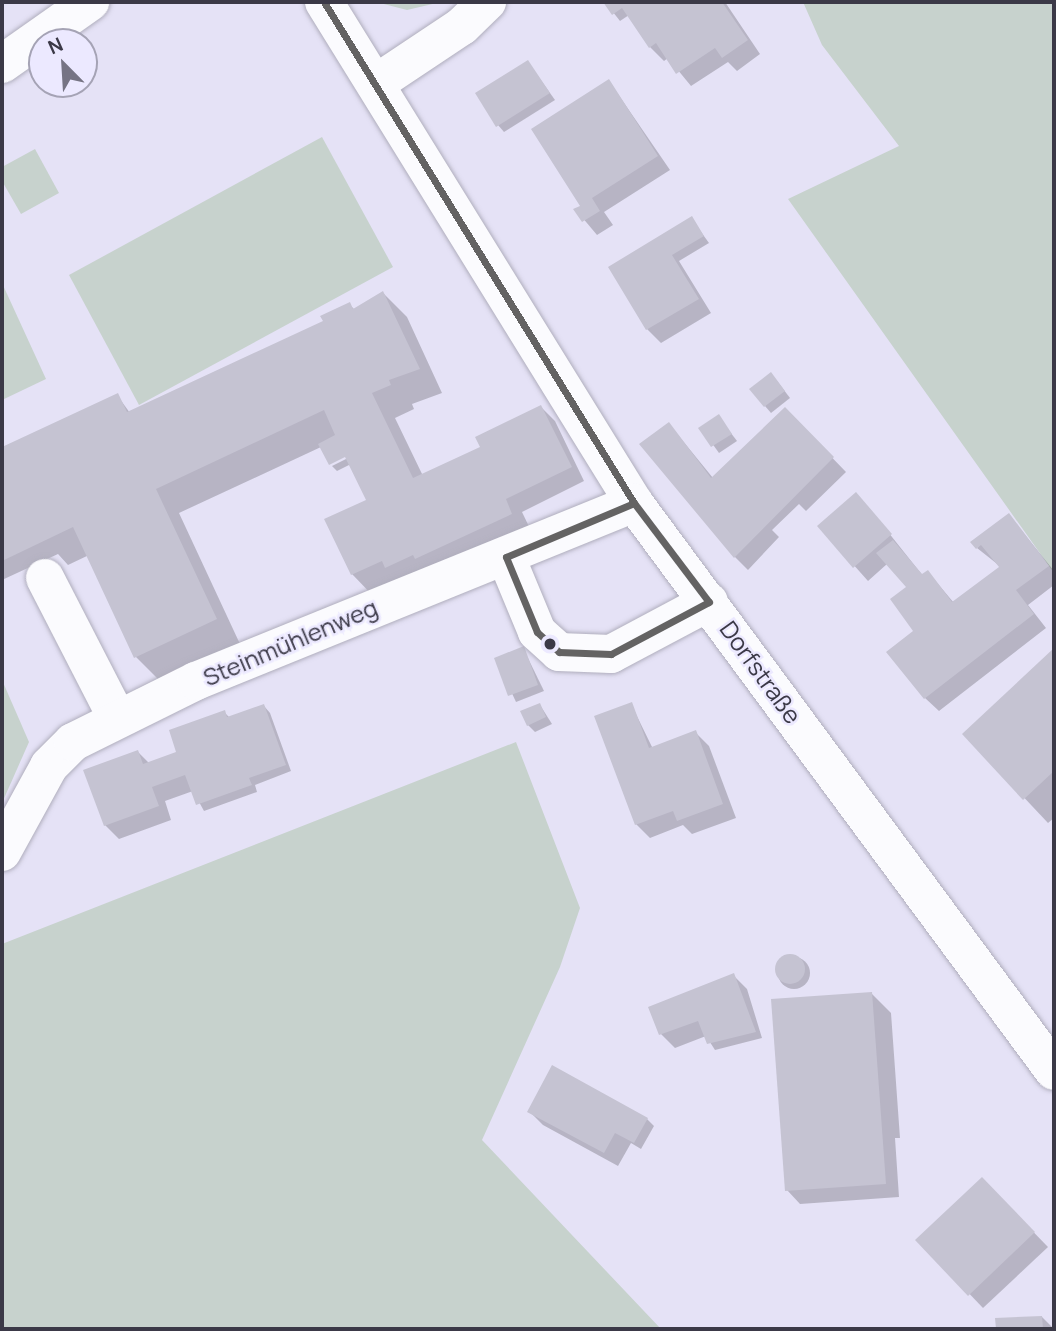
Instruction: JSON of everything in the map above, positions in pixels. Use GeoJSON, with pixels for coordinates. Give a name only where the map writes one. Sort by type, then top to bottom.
{"type":"FeatureCollection","features":[{"type":"Feature","properties":{"kind":"street"},"geometry":{"type":"LineString","coordinates":[[2,64],[90,2]]}},
{"type":"Feature","properties":{"kind":"street","name":"Dorfstraße"},"geometry":{"type":"LineString","coordinates":[[324,2],[378,82],[634,503],[1054,1071]]}},
{"type":"Feature","properties":{"kind":"street"},"geometry":{"type":"LineString","coordinates":[[378,82],[462,26],[487,2]]}},
{"type":"Feature","properties":{"kind":"street","name":"Steinmühlenweg"},"geometry":{"type":"LineString","coordinates":[[2,852],[48,766],[73,742],[117,718],[209,676],[634,503]]}},
{"type":"Feature","properties":{"kind":"street"},"geometry":{"type":"LineString","coordinates":[[506,557],[537,632],[559,652],[611,654],[709,602]]}},
{"type":"Feature","properties":{"kind":"street"},"geometry":{"type":"LineString","coordinates":[[45,578],[117,718]]}},
{"type":"Feature","properties":{"kind":"shaded area"},"geometry":{"type":"Polygon","coordinates":[[[376,2],[441,2],[407,10],[376,2]]]}},
{"type":"Feature","properties":{"kind":"shaded area"},"geometry":{"type":"Polygon","coordinates":[[[803,2],[1054,2],[1054,573],[788,199],[899,146],[822,45],[803,2]]]}},
{"type":"Feature","properties":{"kind":"shaded area"},"geometry":{"type":"Polygon","coordinates":[[[322,137],[393,267],[139,405],[69,275],[322,137]]]}},
{"type":"Feature","properties":{"kind":"shaded area"},"geometry":{"type":"Polygon","coordinates":[[[35,149],[59,193],[21,214],[2,181],[2,167],[35,149]]]}},
{"type":"Feature","properties":{"kind":"shaded area"},"geometry":{"type":"Polygon","coordinates":[[[2,283],[46,379],[2,400],[2,283]]]}},
{"type":"Feature","properties":{"kind":"shaded area"},"geometry":{"type":"Polygon","coordinates":[[[2,680],[29,742],[2,803],[2,680]]]}},
{"type":"Feature","properties":{"kind":"shaded area"},"geometry":{"type":"Polygon","coordinates":[[[516,742],[580,908],[560,967],[482,1140],[661,1329],[2,1329],[2,944],[516,742]]]}},
{"type":"Feature","properties":{"kind":"building"},"geometry":{"type":"Polygon","coordinates":[[[603,2],[722,2],[748,40],[722,58],[715,48],[676,74],[656,43],[649,48],[622,8],[612,15],[603,2]]]}},
{"type":"Feature","properties":{"kind":"building"},"geometry":{"type":"Polygon","coordinates":[[[528,60],[550,93],[496,127],[475,93],[528,60]]]}},
{"type":"Feature","properties":{"kind":"building"},"geometry":{"type":"Polygon","coordinates":[[[609,79],[658,156],[592,198],[600,211],[582,222],[573,209],[580,206],[531,129],[609,79]]]}},
{"type":"Feature","properties":{"kind":"building"},"geometry":{"type":"Polygon","coordinates":[[[692,216],[704,236],[672,255],[699,299],[646,330],[608,267],[692,216]]]}},
{"type":"Feature","properties":{"kind":"building"},"geometry":{"type":"Polygon","coordinates":[[[383,291],[420,369],[389,380],[391,385],[372,393],[413,478],[480,447],[475,437],[541,405],[572,467],[506,499],[512,514],[415,559],[413,555],[385,568],[382,561],[351,575],[324,519],[366,500],[345,457],[329,465],[318,444],[335,435],[324,410],[156,489],[217,619],[134,658],[73,527],[2,561],[2,447],[118,393],[127,412],[323,321],[320,316],[350,302],[353,309],[383,291]]]}},
{"type":"Feature","properties":{"kind":"building"},"geometry":{"type":"Polygon","coordinates":[[[771,372],[785,391],[764,407],[749,389],[771,372]]]}},
{"type":"Feature","properties":{"kind":"building"},"geometry":{"type":"Polygon","coordinates":[[[785,407],[834,457],[734,558],[639,444],[669,422],[711,478],[785,407]]]}},
{"type":"Feature","properties":{"kind":"building"},"geometry":{"type":"Polygon","coordinates":[[[719,414],[732,434],[711,447],[698,428],[719,414]]]}},
{"type":"Feature","properties":{"kind":"building"},"geometry":{"type":"Polygon","coordinates":[[[856,492],[892,534],[853,568],[817,526],[856,492]]]}},
{"type":"Feature","properties":{"kind":"building"},"geometry":{"type":"Polygon","coordinates":[[[1009,513],[1049,566],[1016,590],[1034,614],[924,699],[886,652],[913,631],[890,599],[906,587],[876,553],[893,540],[922,574],[928,570],[952,602],[999,567],[981,545],[976,549],[970,542],[1009,513]]]}},
{"type":"Feature","properties":{"kind":"building"},"geometry":{"type":"Polygon","coordinates":[[[524,646],[538,685],[508,696],[494,658],[524,646]]]}},
{"type":"Feature","properties":{"kind":"building"},"geometry":{"type":"Polygon","coordinates":[[[1054,648],[1054,771],[1023,800],[962,734],[1054,648]]]}},
{"type":"Feature","properties":{"kind":"building"},"geometry":{"type":"Polygon","coordinates":[[[632,702],[649,748],[696,730],[723,804],[677,821],[673,811],[635,825],[594,716],[632,702]]]}},
{"type":"Feature","properties":{"kind":"building"},"geometry":{"type":"Polygon","coordinates":[[[540,703],[546,717],[527,726],[520,711],[540,703]]]}},
{"type":"Feature","properties":{"kind":"building"},"geometry":{"type":"Polygon","coordinates":[[[264,704],[286,765],[249,778],[252,785],[196,805],[185,775],[152,787],[159,806],[104,826],[83,770],[138,750],[143,764],[176,752],[169,730],[225,710],[227,717],[264,704]]]}},
{"type":"Feature","properties":{"kind":"building"},"geometry":{"type":"Polygon","coordinates":[[[790,954],[801,958],[805,969],[801,980],[790,984],[779,980],[775,969],[779,958],[790,954]]]}},
{"type":"Feature","properties":{"kind":"building"},"geometry":{"type":"Polygon","coordinates":[[[734,973],[756,1032],[707,1044],[698,1021],[659,1035],[648,1007],[734,973]]]}},
{"type":"Feature","properties":{"kind":"building"},"geometry":{"type":"Polygon","coordinates":[[[872,992],[886,1184],[785,1191],[771,999],[872,992]]]}},
{"type":"Feature","properties":{"kind":"building"},"geometry":{"type":"Polygon","coordinates":[[[552,1065],[648,1118],[634,1143],[615,1133],[604,1153],[527,1112],[552,1065]]]}},
{"type":"Feature","properties":{"kind":"building"},"geometry":{"type":"Polygon","coordinates":[[[982,1177],[1035,1232],[968,1296],[915,1240],[982,1177]]]}},
{"type":"Feature","properties":{"kind":"building"},"geometry":{"type":"Polygon","coordinates":[[[1042,1316],[1043,1329],[996,1329],[995,1318],[1042,1316]]]}},
{"type":"Feature","properties":{"kind":"transit line"},"geometry":{"type":"LineString","coordinates":[[324,2],[634,503],[709,602]]}},
{"type":"Feature","properties":{"kind":"transit line"},"geometry":{"type":"LineString","coordinates":[[506,557],[634,503]]}},
{"type":"Feature","properties":{"kind":"transit line"},"geometry":{"type":"LineString","coordinates":[[506,557],[537,632],[559,652],[611,654],[709,602]]}}]}
